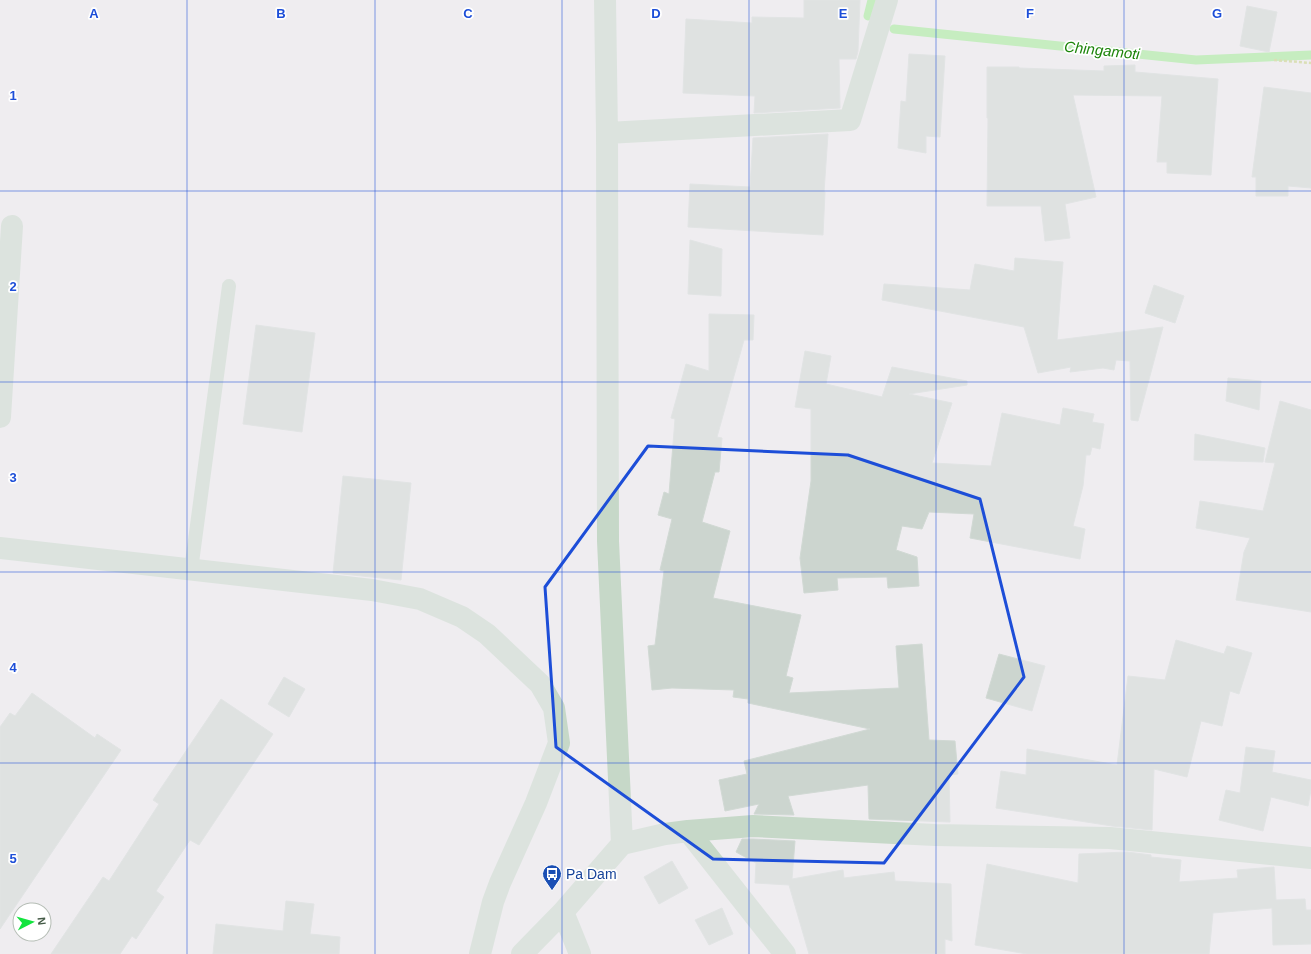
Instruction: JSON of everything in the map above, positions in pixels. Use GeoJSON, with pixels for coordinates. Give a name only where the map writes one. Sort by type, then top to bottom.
{"type":"FeatureCollection","features":[{"type":"Feature","properties":{"kind":"street"},"geometry":{"type":"LineString","coordinates":[[605,0],[607,133],[608,541],[622,844]]}},
{"type":"Feature","properties":{"kind":"street"},"geometry":{"type":"LineString","coordinates":[[607,133],[850,120],[887,0]]}},
{"type":"Feature","properties":{"kind":"street"},"geometry":{"type":"LineString","coordinates":[[0,417],[12,226]]}},
{"type":"Feature","properties":{"kind":"street"},"geometry":{"type":"LineString","coordinates":[[0,548],[372,590],[420,599],[462,617],[487,634],[540,684],[554,708],[560,743],[536,803],[500,883],[493,902],[480,954]]}},
{"type":"Feature","properties":{"kind":"street"},"geometry":{"type":"LineString","coordinates":[[522,954],[563,912],[622,844],[665,834],[688,831],[753,826],[935,835],[1110,838],[1311,858]]}},
{"type":"Feature","properties":{"kind":"street"},"geometry":{"type":"LineString","coordinates":[[688,831],[785,954]]}},
{"type":"Feature","properties":{"kind":"street"},"geometry":{"type":"LineString","coordinates":[[563,912],[580,954]]}},
{"type":"Feature","properties":{"kind":"lane"},"geometry":{"type":"LineString","coordinates":[[191,570],[229,286]]}},
{"type":"Feature","properties":{"kind":"path"},"geometry":{"type":"LineString","coordinates":[[1274,60],[1311,63]]}},
{"type":"Feature","properties":{"kind":"highlighted area"},"geometry":{"type":"Polygon","coordinates":[[[648,446],[848,455],[980,499],[1024,677],[884,863],[713,859],[556,747],[545,587],[648,446]]]}},
{"type":"Feature","properties":{"kind":"building"},"geometry":{"type":"Polygon","coordinates":[[[804,0],[860,0],[858,51],[856,59],[839,59],[840,108],[754,113],[755,96],[683,93],[686,19],[752,23],[752,17],[804,18],[804,0]]]}},
{"type":"Feature","properties":{"kind":"building"},"geometry":{"type":"Polygon","coordinates":[[[1247,6],[1277,12],[1269,52],[1240,46],[1247,6]]]}},
{"type":"Feature","properties":{"kind":"building"},"geometry":{"type":"Polygon","coordinates":[[[909,54],[945,56],[940,137],[926,136],[926,153],[898,148],[901,101],[906,102],[909,54]]]}},
{"type":"Feature","properties":{"kind":"building"},"geometry":{"type":"Polygon","coordinates":[[[1135,65],[1135,72],[1218,79],[1211,175],[1167,173],[1167,162],[1157,162],[1162,96],[1073,95],[1096,197],[1065,204],[1070,238],[1045,241],[1041,206],[987,206],[987,67],[1104,71],[1104,66],[1135,65]]]}},
{"type":"Feature","properties":{"kind":"building"},"geometry":{"type":"Polygon","coordinates":[[[1264,87],[1311,93],[1311,188],[1288,186],[1288,196],[1256,196],[1256,177],[1252,177],[1264,87]]]}},
{"type":"Feature","properties":{"kind":"building"},"geometry":{"type":"Polygon","coordinates":[[[828,134],[823,235],[688,227],[690,184],[750,187],[753,138],[828,134]]]}},
{"type":"Feature","properties":{"kind":"building"},"geometry":{"type":"Polygon","coordinates":[[[690,240],[722,249],[721,296],[688,294],[690,240]]]}},
{"type":"Feature","properties":{"kind":"building"},"geometry":{"type":"Polygon","coordinates":[[[1015,258],[1063,262],[1057,340],[1163,327],[1138,421],[1131,420],[1130,361],[1116,360],[1114,370],[1103,368],[1070,372],[1071,367],[1038,373],[1024,327],[882,300],[884,284],[970,290],[975,264],[1014,271],[1015,258]]]}},
{"type":"Feature","properties":{"kind":"building"},"geometry":{"type":"Polygon","coordinates":[[[1154,285],[1184,296],[1175,323],[1145,313],[1154,285]]]}},
{"type":"Feature","properties":{"kind":"building"},"geometry":{"type":"Polygon","coordinates":[[[709,314],[754,315],[753,340],[744,340],[717,437],[722,438],[719,472],[715,472],[702,522],[730,531],[713,598],[801,615],[786,676],[793,678],[789,693],[899,688],[896,646],[922,644],[929,740],[955,741],[958,774],[949,775],[950,822],[869,819],[868,785],[788,796],[794,815],[754,814],[759,804],[725,811],[719,780],[747,774],[744,761],[870,729],[748,703],[748,699],[733,697],[734,690],[672,688],[652,690],[648,646],[655,645],[664,571],[660,570],[672,519],[658,515],[664,492],[669,494],[675,419],[671,418],[686,364],[709,371],[709,314]]]}},
{"type":"Feature","properties":{"kind":"building"},"geometry":{"type":"Polygon","coordinates":[[[256,325],[315,333],[302,432],[243,424],[256,325]]]}},
{"type":"Feature","properties":{"kind":"building"},"geometry":{"type":"Polygon","coordinates":[[[805,351],[831,356],[826,384],[882,397],[892,367],[967,381],[967,385],[909,394],[952,403],[932,463],[991,466],[1002,413],[1060,425],[1063,408],[1094,414],[1092,422],[1104,424],[1100,449],[1092,447],[1090,455],[1086,455],[1083,486],[1073,526],[1085,529],[1080,559],[970,538],[974,514],[929,512],[922,529],[902,526],[896,550],[917,557],[919,586],[888,588],[887,577],[837,578],[838,590],[804,593],[800,558],[811,481],[811,409],[795,407],[805,351]]]}},
{"type":"Feature","properties":{"kind":"building"},"geometry":{"type":"Polygon","coordinates":[[[1228,378],[1261,381],[1259,410],[1226,401],[1228,378]]]}},
{"type":"Feature","properties":{"kind":"building"},"geometry":{"type":"Polygon","coordinates":[[[1280,401],[1311,410],[1311,612],[1236,600],[1244,552],[1250,538],[1196,528],[1200,501],[1263,511],[1275,463],[1265,462],[1280,401]]]}},
{"type":"Feature","properties":{"kind":"building"},"geometry":{"type":"Polygon","coordinates":[[[1195,434],[1265,448],[1263,462],[1194,460],[1195,434]]]}},
{"type":"Feature","properties":{"kind":"building"},"geometry":{"type":"Polygon","coordinates":[[[343,476],[411,483],[401,580],[333,573],[343,476]]]}},
{"type":"Feature","properties":{"kind":"building"},"geometry":{"type":"Polygon","coordinates":[[[1176,640],[1224,654],[1227,646],[1252,653],[1239,694],[1230,691],[1222,726],[1201,721],[1187,777],[1154,769],[1152,830],[1112,826],[996,808],[1001,771],[1026,775],[1027,749],[1117,765],[1128,676],[1165,680],[1176,640]]]}},
{"type":"Feature","properties":{"kind":"building"},"geometry":{"type":"Polygon","coordinates":[[[999,654],[1045,666],[1032,711],[986,698],[999,654]]]}},
{"type":"Feature","properties":{"kind":"building"},"geometry":{"type":"Polygon","coordinates":[[[284,677],[305,689],[289,717],[268,704],[284,677]]]}},
{"type":"Feature","properties":{"kind":"building"},"geometry":{"type":"Polygon","coordinates":[[[32,693],[95,738],[97,734],[121,750],[18,902],[12,902],[12,911],[0,929],[0,727],[10,713],[15,716],[32,693]]]}},
{"type":"Feature","properties":{"kind":"building"},"geometry":{"type":"Polygon","coordinates":[[[221,699],[273,734],[199,845],[190,840],[156,891],[164,897],[136,939],[132,936],[120,954],[51,954],[103,877],[109,881],[159,804],[153,800],[221,699]]]}},
{"type":"Feature","properties":{"kind":"building"},"geometry":{"type":"Polygon","coordinates":[[[1246,747],[1275,751],[1272,772],[1311,780],[1308,806],[1271,797],[1263,831],[1219,820],[1226,790],[1240,793],[1246,747]]]}},
{"type":"Feature","properties":{"kind":"building"},"geometry":{"type":"Polygon","coordinates":[[[742,839],[795,841],[792,879],[843,870],[844,878],[894,872],[895,881],[951,884],[952,941],[945,939],[945,954],[809,954],[789,885],[755,883],[756,863],[736,852],[742,839]]]}},
{"type":"Feature","properties":{"kind":"building"},"geometry":{"type":"Polygon","coordinates":[[[1127,852],[1151,855],[1151,857],[1181,860],[1179,882],[1238,878],[1237,870],[1274,867],[1276,900],[1305,899],[1306,910],[1311,910],[1311,944],[1273,945],[1272,908],[1213,913],[1209,954],[1027,954],[975,945],[987,864],[1078,883],[1079,854],[1127,852]]]}},
{"type":"Feature","properties":{"kind":"building"},"geometry":{"type":"Polygon","coordinates":[[[672,861],[688,888],[659,904],[644,877],[672,861]]]}},
{"type":"Feature","properties":{"kind":"building"},"geometry":{"type":"Polygon","coordinates":[[[286,901],[314,904],[310,934],[340,937],[339,954],[213,954],[216,924],[283,931],[286,901]]]}},
{"type":"Feature","properties":{"kind":"building"},"geometry":{"type":"Polygon","coordinates":[[[722,908],[733,934],[709,945],[695,920],[722,908]]]}},
{"type":"Feature","properties":{"kind":"waterway","name":"Chingamoti"},"geometry":{"type":"LineString","coordinates":[[868,16],[872,0]]}},
{"type":"Feature","properties":{"kind":"waterway","name":"Chingamoti"},"geometry":{"type":"LineString","coordinates":[[894,29],[1196,60],[1311,55]]}},
{"type":"Feature","properties":{"kind":"place","name":"Pa Dam"},"geometry":{"type":"Point","coordinates":[552,891]}}]}
